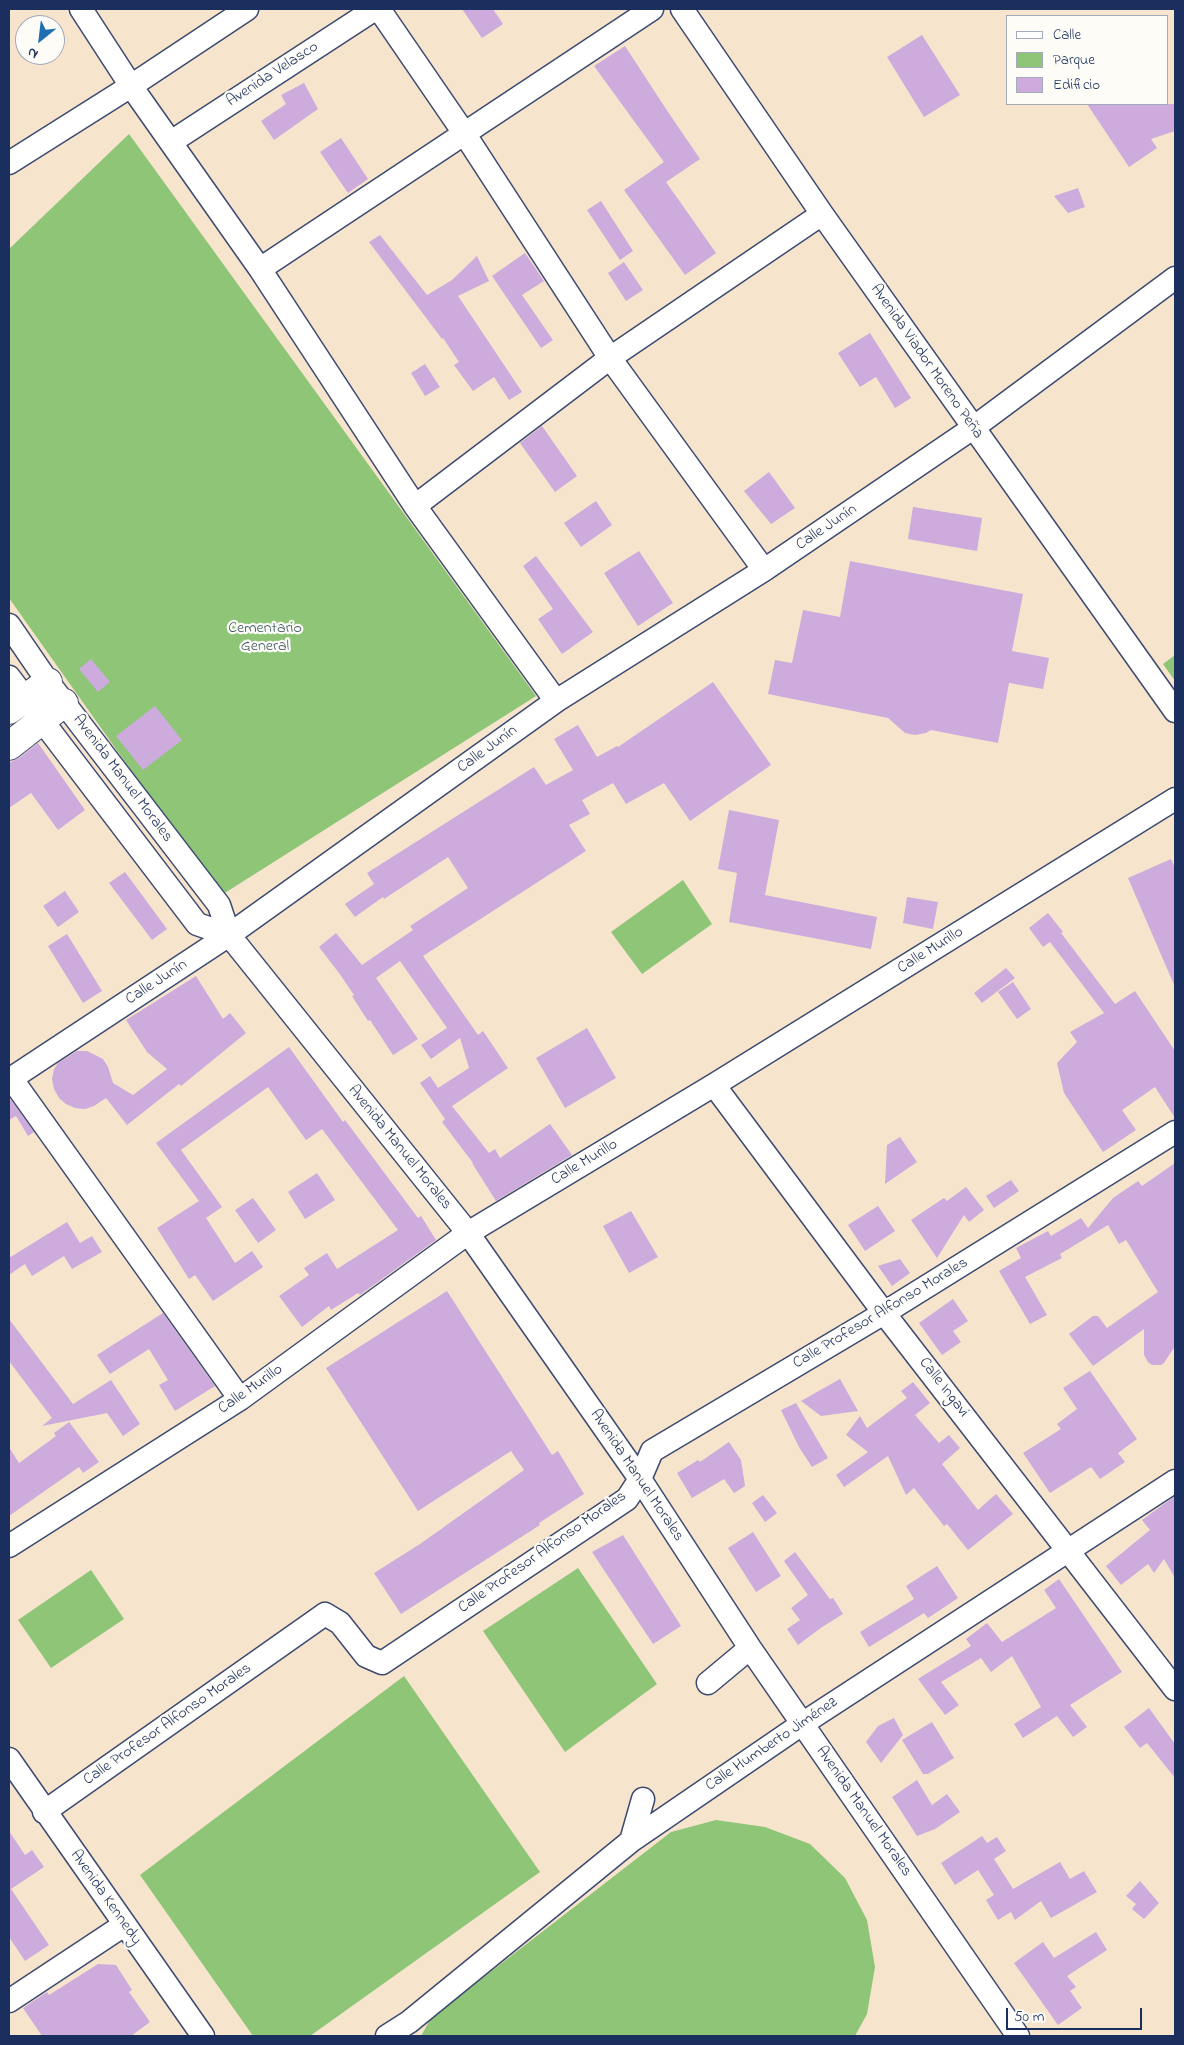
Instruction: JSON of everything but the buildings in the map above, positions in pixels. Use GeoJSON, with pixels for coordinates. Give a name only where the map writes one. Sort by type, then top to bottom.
{"type":"FeatureCollection","features":[{"type":"Feature","properties":{"kind":"main road"},"geometry":{"type":"LineString","coordinates":[[17,704],[48,682]]}},
{"type":"Feature","properties":{"kind":"main road"},"geometry":{"type":"LineString","coordinates":[[9,746],[64,703]]}},
{"type":"Feature","properties":{"kind":"street"},"geometry":{"type":"LineString","coordinates":[[81,9],[131,86],[260,269],[415,506],[556,701]]}},
{"type":"Feature","properties":{"kind":"street"},"geometry":{"type":"LineString","coordinates":[[9,163],[131,86],[247,9]]}},
{"type":"Feature","properties":{"kind":"street"},"geometry":{"type":"LineString","coordinates":[[377,9],[464,133],[610,358],[764,570]]}},
{"type":"Feature","properties":{"kind":"street","name":"Avenida Velasco"},"geometry":{"type":"LineString","coordinates":[[171,142],[377,9]]}},
{"type":"Feature","properties":{"kind":"street"},"geometry":{"type":"LineString","coordinates":[[260,269],[652,9]]}},
{"type":"Feature","properties":{"kind":"street","name":"Avenida Viador Moreno Peña"},"geometry":{"type":"LineString","coordinates":[[682,9],[822,214],[1175,712]]}},
{"type":"Feature","properties":{"kind":"street"},"geometry":{"type":"LineString","coordinates":[[415,506],[610,358],[822,214]]}},
{"type":"Feature","properties":{"kind":"street","name":"Calle Junín"},"geometry":{"type":"LineString","coordinates":[[10,1079],[229,935],[556,701],[764,570],[973,428],[1175,278]]}},
{"type":"Feature","properties":{"kind":"street","name":"Avenida Manuel Morales"},"geometry":{"type":"LineString","coordinates":[[9,625],[48,682],[219,905],[229,935],[468,1233],[640,1480],[750,1648],[1018,2036]]}},
{"type":"Feature","properties":{"kind":"street","name":"Avenida Manuel Morales"},"geometry":{"type":"LineString","coordinates":[[9,677],[17,704],[42,720],[197,924],[229,935]]}},
{"type":"Feature","properties":{"kind":"street","name":"Calle Murillo"},"geometry":{"type":"LineString","coordinates":[[9,1546],[240,1399],[468,1233],[714,1085],[1175,799]]}},
{"type":"Feature","properties":{"kind":"street"},"geometry":{"type":"LineString","coordinates":[[10,1079],[240,1399]]}},
{"type":"Feature","properties":{"kind":"street","name":"Calle Ingavi"},"geometry":{"type":"LineString","coordinates":[[714,1085],[884,1313],[1175,1689]]}},
{"type":"Feature","properties":{"kind":"street","name":"Calle Profesor Alfonso Morales"},"geometry":{"type":"LineString","coordinates":[[44,1812],[325,1614],[340,1623],[366,1656],[382,1664],[627,1499],[640,1480],[652,1451],[884,1313],[1175,1132]]}},
{"type":"Feature","properties":{"kind":"street","name":"Calle Humberto Jiménez"},"geometry":{"type":"LineString","coordinates":[[387,2036],[405,2029],[632,1841],[802,1724],[1175,1481]]}},
{"type":"Feature","properties":{"kind":"street"},"geometry":{"type":"LineString","coordinates":[[708,1683],[750,1648]]}},
{"type":"Feature","properties":{"kind":"street","name":"Avenida Kennedy"},"geometry":{"type":"LineString","coordinates":[[9,1759],[44,1812],[203,2036]]}},
{"type":"Feature","properties":{"kind":"street"},"geometry":{"type":"LineString","coordinates":[[632,1841],[643,1799]]}},
{"type":"Feature","properties":{"kind":"street"},"geometry":{"type":"LineString","coordinates":[[9,2001],[124,1925]]}},
{"type":"Feature","properties":{"kind":"green space","name":"Cementario General"},"geometry":{"type":"Polygon","coordinates":[[[129,134],[536,696],[220,896],[9,598],[9,249],[129,134]]]}},
{"type":"Feature","properties":{"kind":"green space"},"geometry":{"type":"Polygon","coordinates":[[[1175,655],[1175,681],[1163,664],[1175,655]]]}},
{"type":"Feature","properties":{"kind":"green space"},"geometry":{"type":"Polygon","coordinates":[[[683,880],[712,924],[642,974],[611,932],[683,880]]]}},
{"type":"Feature","properties":{"kind":"green space"},"geometry":{"type":"Polygon","coordinates":[[[578,1568],[657,1684],[565,1752],[483,1631],[578,1568]]]}},
{"type":"Feature","properties":{"kind":"green space"},"geometry":{"type":"Polygon","coordinates":[[[91,1570],[124,1619],[51,1668],[18,1620],[91,1570]]]}},
{"type":"Feature","properties":{"kind":"green space"},"geometry":{"type":"Polygon","coordinates":[[[404,1676],[540,1872],[310,2036],[253,2036],[140,1875],[404,1676]]]}},
{"type":"Feature","properties":{"kind":"green space"},"geometry":{"type":"Polygon","coordinates":[[[716,1820],[765,1827],[810,1844],[845,1878],[867,1920],[875,1967],[867,2014],[855,2036],[421,2036],[431,2018],[671,1832],[716,1820]]]}}]}
